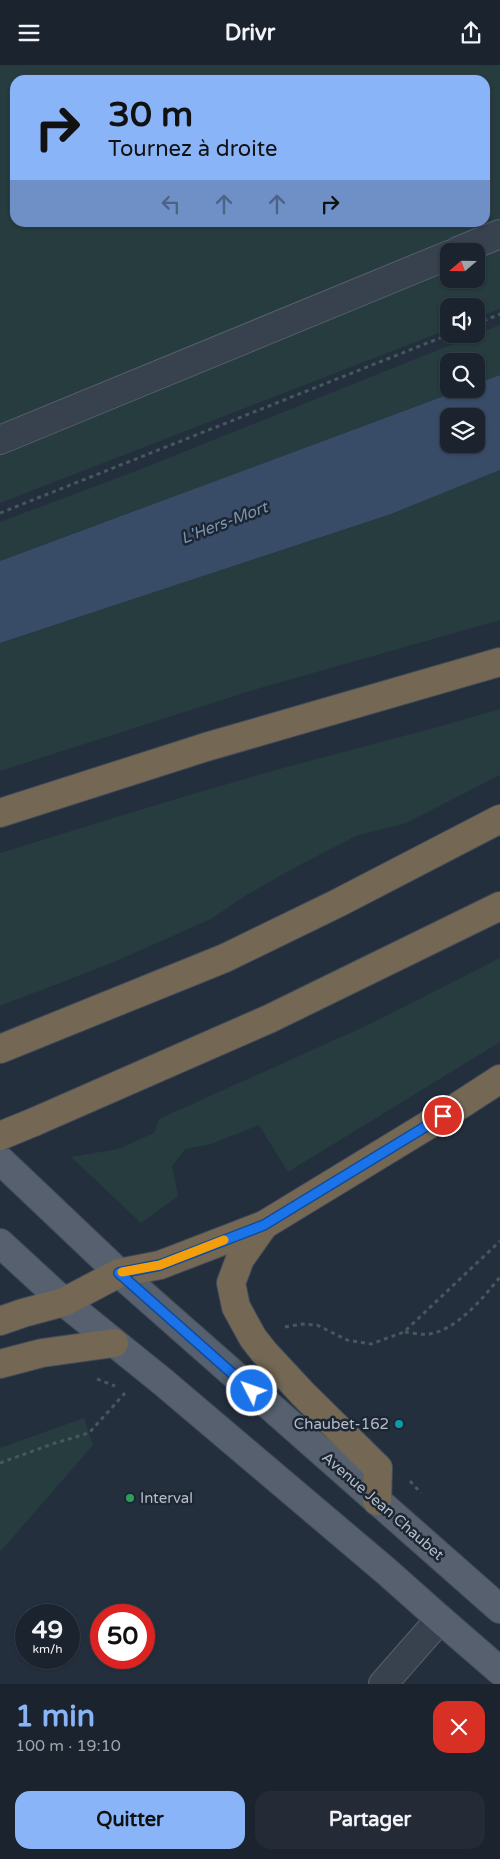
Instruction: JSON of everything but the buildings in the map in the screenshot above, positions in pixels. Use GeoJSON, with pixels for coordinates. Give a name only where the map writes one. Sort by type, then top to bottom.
{"type":"FeatureCollection","features":[{"type":"Feature","properties":{"kind":"highway"},"geometry":{"type":"LineString","coordinates":[[0,813],[206,747],[500,661]]}},
{"type":"Feature","properties":{"kind":"highway"},"geometry":{"type":"LineString","coordinates":[[0,1049],[225,957],[338,903],[500,819]]}},
{"type":"Feature","properties":{"kind":"highway"},"geometry":{"type":"LineString","coordinates":[[0,1136],[269,1019],[500,906]]}},
{"type":"Feature","properties":{"kind":"highway"},"geometry":{"type":"LineString","coordinates":[[0,1321],[64,1302],[119,1273],[160,1265],[264,1225],[500,1079]]}},
{"type":"Feature","properties":{"kind":"highway"},"geometry":{"type":"LineString","coordinates":[[264,1225],[240,1259],[231,1283],[236,1307],[253,1338],[264,1352],[303,1394],[378,1468],[377,1501]]}},
{"type":"Feature","properties":{"kind":"highway"},"geometry":{"type":"LineString","coordinates":[[0,1364],[42,1353],[114,1343]]}},
{"type":"Feature","properties":{"kind":"main road","name":"Avenue Jean Chaubet"},"geometry":{"type":"LineString","coordinates":[[0,1160],[119,1273],[500,1609]]}},
{"type":"Feature","properties":{"kind":"main road"},"geometry":{"type":"LineString","coordinates":[[0,1243],[64,1302],[163,1382],[386,1571],[500,1671]]}},
{"type":"Feature","properties":{"kind":"lane"},"geometry":{"type":"LineString","coordinates":[[478,243],[500,234]]}},
{"type":"Feature","properties":{"kind":"lane"},"geometry":{"type":"LineString","coordinates":[[0,439],[440,259]]}},
{"type":"Feature","properties":{"kind":"lane"},"geometry":{"type":"LineString","coordinates":[[383,1684],[440,1619]]}},
{"type":"Feature","properties":{"kind":"path"},"geometry":{"type":"LineString","coordinates":[[485,320],[500,314]]}},
{"type":"Feature","properties":{"kind":"path"},"geometry":{"type":"LineString","coordinates":[[0,513],[440,338]]}},
{"type":"Feature","properties":{"kind":"path"},"geometry":{"type":"LineString","coordinates":[[277,1329],[302,1324],[317,1325],[347,1340],[371,1344],[404,1332],[500,1241]]}},
{"type":"Feature","properties":{"kind":"path"},"geometry":{"type":"LineString","coordinates":[[404,1332],[428,1334],[442,1329],[473,1309],[500,1277]]}},
{"type":"Feature","properties":{"kind":"path"},"geometry":{"type":"LineString","coordinates":[[0,1463],[89,1433],[127,1391],[92,1377]]}},
{"type":"Feature","properties":{"kind":"green space"},"geometry":{"type":"Polygon","coordinates":[[[0,65],[500,65],[500,228],[463,243],[440,243],[440,253],[0,433],[0,65]]]}},
{"type":"Feature","properties":{"kind":"green space"},"geometry":{"type":"Polygon","coordinates":[[[500,245],[500,309],[485,315],[485,298],[440,298],[440,332],[0,503],[0,452],[440,270],[440,288],[485,288],[485,251],[500,245]]]}},
{"type":"Feature","properties":{"kind":"green space"},"geometry":{"type":"Polygon","coordinates":[[[500,325],[500,375],[485,381],[485,353],[440,353],[440,398],[0,561],[0,522],[136,471],[455,343],[485,343],[485,331],[500,325]]]}},
{"type":"Feature","properties":{"kind":"green space"},"geometry":{"type":"Polygon","coordinates":[[[500,470],[500,620],[250,691],[0,771],[0,643],[391,514],[500,470]]]}},
{"type":"Feature","properties":{"kind":"green space"},"geometry":{"type":"Polygon","coordinates":[[[500,709],[500,775],[406,823],[358,835],[290,870],[243,897],[213,918],[114,962],[0,1006],[0,853],[154,805],[500,709]]]}},
{"type":"Feature","properties":{"kind":"green space"},"geometry":{"type":"Polygon","coordinates":[[[500,958],[500,1042],[288,1172],[259,1125],[211,1144],[185,1149],[172,1166],[178,1196],[141,1223],[71,1157],[118,1149],[154,1133],[159,1119],[370,1024],[500,958]]]}},
{"type":"Feature","properties":{"kind":"green space"},"geometry":{"type":"Polygon","coordinates":[[[84,1418],[93,1445],[0,1552],[0,1448],[84,1418]]]}},
{"type":"Feature","properties":{"kind":"water","name":"L'Hers-Mort"},"geometry":{"type":"Polygon","coordinates":[[[500,375],[500,470],[391,514],[0,643],[0,561],[440,398],[485,398],[485,381],[500,375]]]}},
{"type":"Feature","properties":{"kind":"slow traffic"},"geometry":{"type":"LineString","coordinates":[[122,1272],[160,1265],[224,1240]]}},
{"type":"Feature","properties":{"kind":"place","name":"Chaubet-162"},"geometry":{"type":"Point","coordinates":[399,1424]}},
{"type":"Feature","properties":{"kind":"place","name":"Interval"},"geometry":{"type":"Point","coordinates":[130,1498]}},
{"type":"Feature","properties":{"kind":"route"},"geometry":{"type":"LineString","coordinates":[[252,1391],[119,1273],[160,1265],[264,1225],[443,1116]]}}]}
